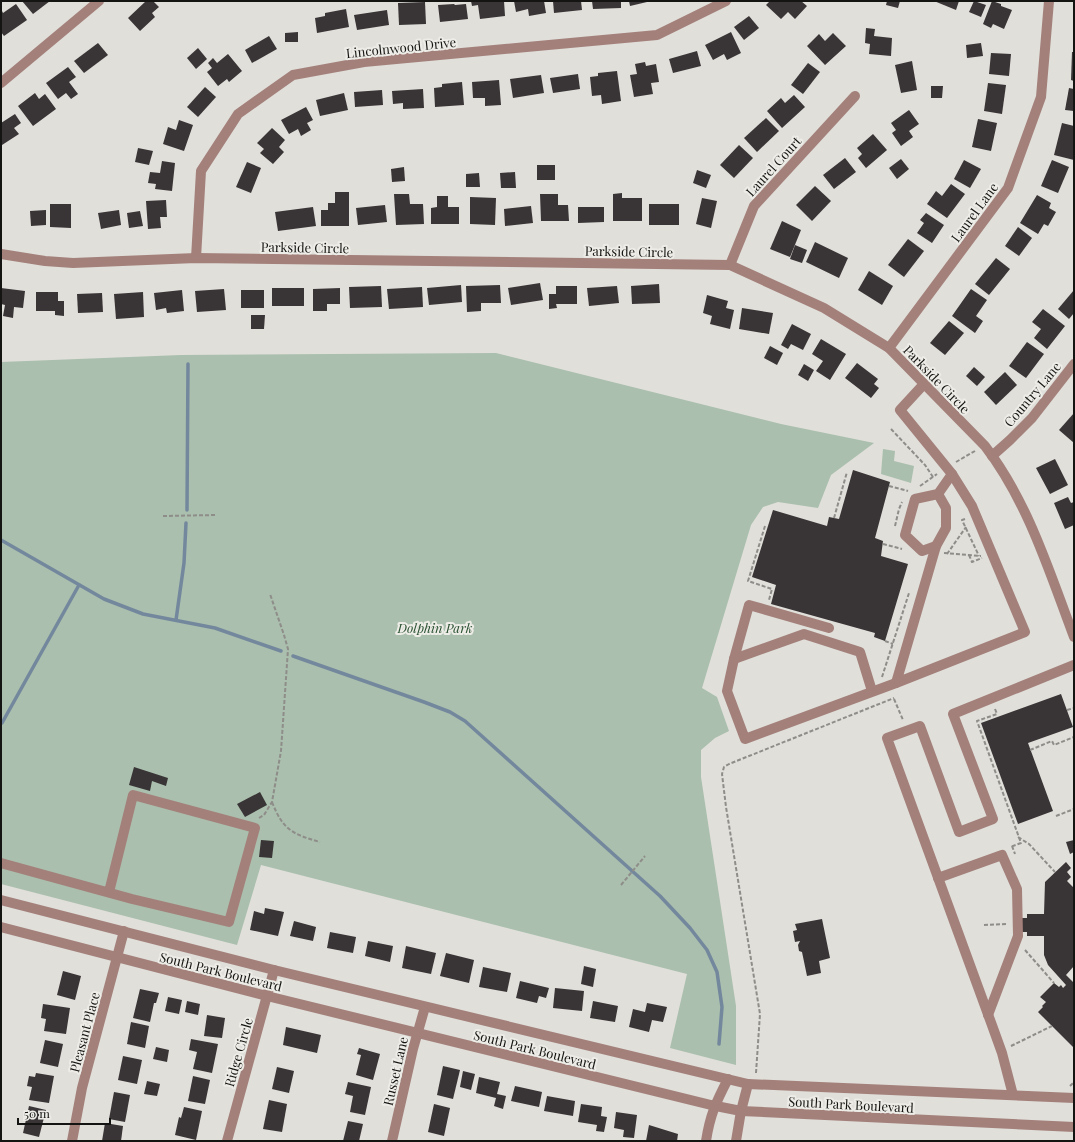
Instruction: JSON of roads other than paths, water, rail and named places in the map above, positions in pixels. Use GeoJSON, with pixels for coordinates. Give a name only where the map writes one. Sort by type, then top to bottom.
{"type":"FeatureCollection","features":[{"type":"Feature","properties":{"kind":"street"},"geometry":{"type":"LineString","coordinates":[[1,83],[99,1]]}},
{"type":"Feature","properties":{"kind":"street","name":"Lincolnwood Drive"},"geometry":{"type":"LineString","coordinates":[[196,258],[200,171],[238,114],[293,75],[364,62],[657,35],[726,1]]}},
{"type":"Feature","properties":{"kind":"street","name":"Laurel Lane"},"geometry":{"type":"LineString","coordinates":[[889,348],[1008,188],[1040,97],[1049,1]]}},
{"type":"Feature","properties":{"kind":"street","name":"Laurel Court"},"geometry":{"type":"LineString","coordinates":[[730,265],[754,206],[855,96]]}},
{"type":"Feature","properties":{"kind":"street","name":"Parkside Circle"},"geometry":{"type":"LineString","coordinates":[[1,254],[45,261],[73,263],[196,258],[730,265],[824,308],[889,348],[985,446],[1023,507],[1074,636]]}},
{"type":"Feature","properties":{"kind":"street","name":"Country Lane"},"geometry":{"type":"LineString","coordinates":[[992,456],[1032,418],[1074,364]]}},
{"type":"Feature","properties":{"kind":"street"},"geometry":{"type":"LineString","coordinates":[[829,628],[749,605],[727,691],[745,739],[1025,632],[972,506],[952,474],[900,410],[924,384]]}},
{"type":"Feature","properties":{"kind":"street"},"geometry":{"type":"LineString","coordinates":[[935,549],[922,551],[905,535],[916,499],[938,494],[952,474]]}},
{"type":"Feature","properties":{"kind":"street"},"geometry":{"type":"LineString","coordinates":[[892,684],[935,549],[946,528],[946,508],[938,494]]}},
{"type":"Feature","properties":{"kind":"street"},"geometry":{"type":"LineString","coordinates":[[734,659],[804,634],[860,652],[872,691]]}},
{"type":"Feature","properties":{"kind":"street"},"geometry":{"type":"LineString","coordinates":[[1013,1095],[1002,1053],[887,738],[920,726],[959,832],[993,819],[953,714],[1074,665]]}},
{"type":"Feature","properties":{"kind":"street"},"geometry":{"type":"LineString","coordinates":[[1,863],[132,899],[229,922],[254,828],[133,795],[109,892]]}},
{"type":"Feature","properties":{"kind":"street"},"geometry":{"type":"LineString","coordinates":[[938,878],[1002,855],[1017,889],[1018,936],[988,1015]]}},
{"type":"Feature","properties":{"kind":"street","name":"South Park Boulevard"},"geometry":{"type":"LineString","coordinates":[[1,900],[274,970],[751,1084],[1013,1095],[1073,1096]]}},
{"type":"Feature","properties":{"kind":"street","name":"South Park Boulevard"},"geometry":{"type":"LineString","coordinates":[[1,927],[418,1034],[714,1106],[741,1111],[1074,1127]]}},
{"type":"Feature","properties":{"kind":"street","name":"Pleasant Place"},"geometry":{"type":"LineString","coordinates":[[72,1141],[82,1088],[124,931]]}},
{"type":"Feature","properties":{"kind":"street","name":"Ridge Circle"},"geometry":{"type":"LineString","coordinates":[[227,1141],[274,970]]}},
{"type":"Feature","properties":{"kind":"street","name":"Russet Lane"},"geometry":{"type":"LineString","coordinates":[[392,1141],[425,1007]]}},
{"type":"Feature","properties":{"kind":"street"},"geometry":{"type":"LineString","coordinates":[[706,1141],[714,1106],[728,1079]]}},
{"type":"Feature","properties":{"kind":"street"},"geometry":{"type":"LineString","coordinates":[[736,1141],[741,1111],[751,1084]]}},
{"type":"Feature","properties":{"kind":"waterway"},"geometry":{"type":"LineString","coordinates":[[187,510],[188,364]]}},
{"type":"Feature","properties":{"kind":"waterway"},"geometry":{"type":"LineString","coordinates":[[176,620],[184,563],[186,523]]}},
{"type":"Feature","properties":{"kind":"waterway"},"geometry":{"type":"LineString","coordinates":[[1,540],[104,599],[143,614],[215,628],[281,651]]}},
{"type":"Feature","properties":{"kind":"waterway"},"geometry":{"type":"LineString","coordinates":[[2,723],[79,585]]}},
{"type":"Feature","properties":{"kind":"waterway"},"geometry":{"type":"LineString","coordinates":[[293,656],[424,702],[450,712],[465,721],[660,896],[690,928],[707,950],[717,972],[722,1007],[719,1044]]}},
{"type":"Feature","properties":{"kind":"park label","name":"Dolphin Park"},"geometry":{"type":"Point","coordinates":[435,627]}}]}
